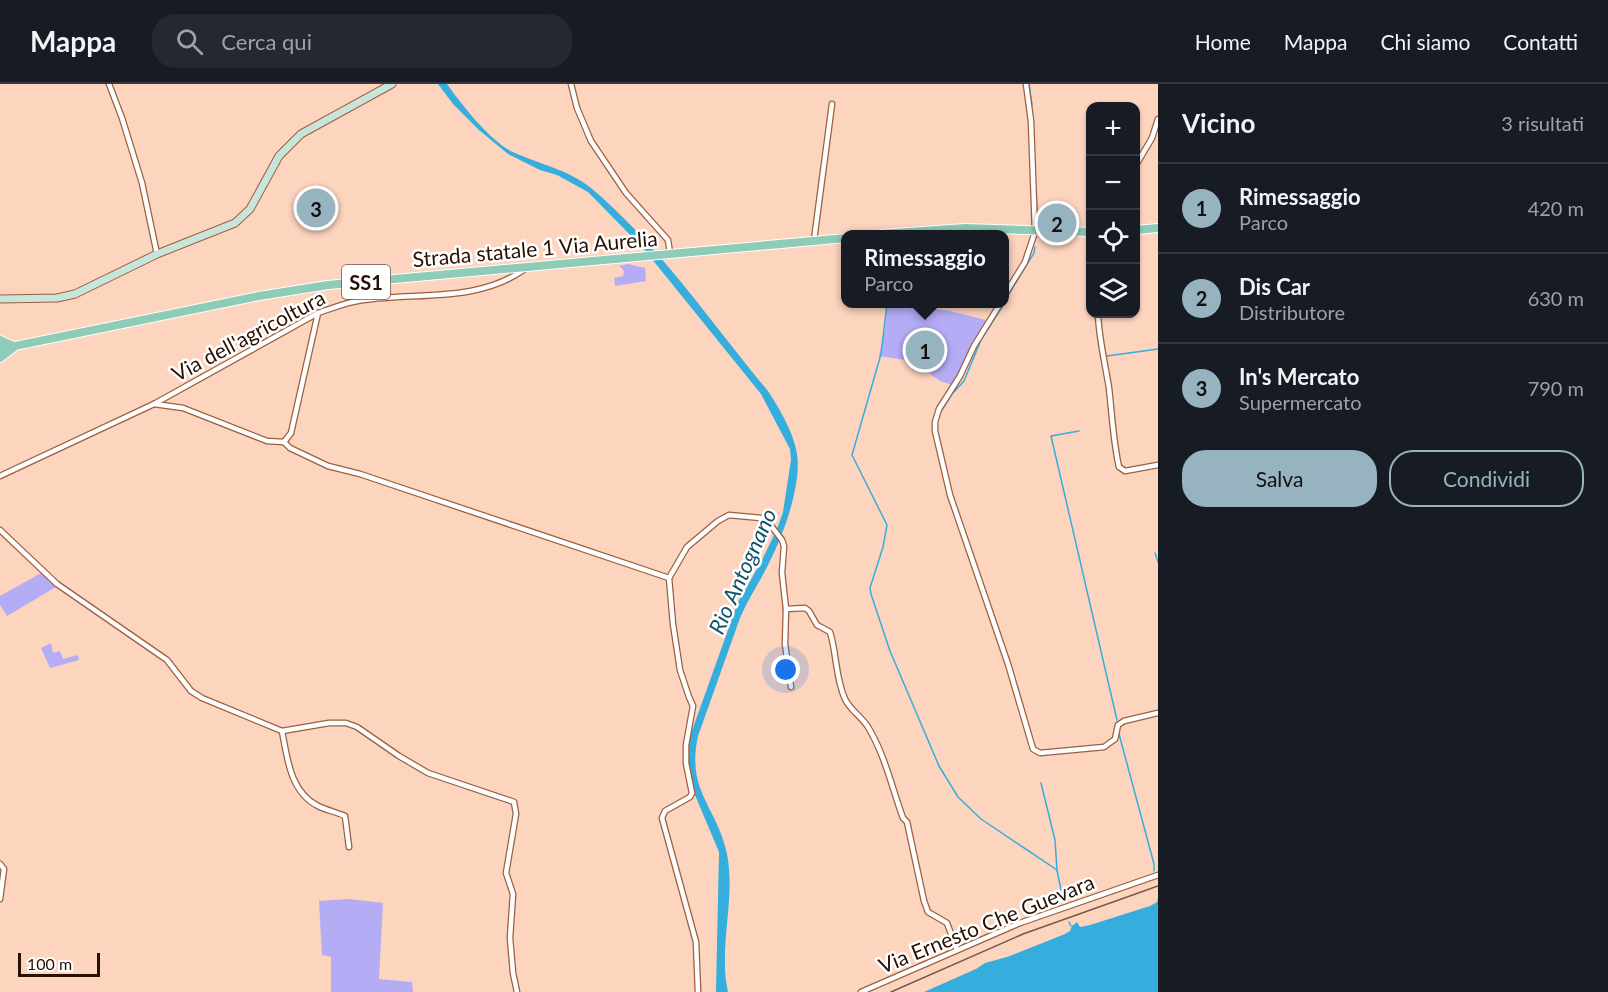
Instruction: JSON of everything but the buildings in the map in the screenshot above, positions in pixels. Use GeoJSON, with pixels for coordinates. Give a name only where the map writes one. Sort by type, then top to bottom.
{"type":"FeatureCollection","features":[{"type":"Feature","properties":{"kind":"main road"},"geometry":{"type":"LineString","coordinates":[[937,230],[965,228],[1000,230]]}},
{"type":"Feature","properties":{"kind":"main road"},"geometry":{"type":"LineString","coordinates":[[1140,230],[1158,228]]}},
{"type":"Feature","properties":{"kind":"main road"},"geometry":{"type":"LineString","coordinates":[[1009,231],[1086,232]]}},
{"type":"Feature","properties":{"kind":"main road","name":"Strada statale 1 Via Aurelia"},"geometry":{"type":"LineString","coordinates":[[14,347],[291,291],[500,268],[525,269],[648,255],[841,238]]}},
{"type":"Feature","properties":{"kind":"main road"},"geometry":{"type":"LineString","coordinates":[[0,340],[14,347],[0,358]]}},
{"type":"Feature","properties":{"kind":"main road","name":"SS1"},"geometry":{"type":"LineString","coordinates":[[0,349],[14,347]]}},
{"type":"Feature","properties":{"kind":"street"},"geometry":{"type":"LineString","coordinates":[[109,84],[142,183],[157,254]]}},
{"type":"Feature","properties":{"kind":"street"},"geometry":{"type":"LineString","coordinates":[[0,299],[57,298],[75,294],[157,254],[235,223],[250,209],[279,156],[301,134],[393,84]]}},
{"type":"Feature","properties":{"kind":"street"},"geometry":{"type":"LineString","coordinates":[[571,84],[577,108],[591,141],[626,193],[668,240],[669,254]]}},
{"type":"Feature","properties":{"kind":"street"},"geometry":{"type":"LineString","coordinates":[[1009,289],[1025,262],[1035,232],[1031,121],[1026,84]]}},
{"type":"Feature","properties":{"kind":"street"},"geometry":{"type":"LineString","coordinates":[[814,240],[832,104]]}},
{"type":"Feature","properties":{"kind":"street"},"geometry":{"type":"LineString","coordinates":[[1140,158],[1152,138],[1158,119]]}},
{"type":"Feature","properties":{"kind":"street","name":"Via dell'agricoltura"},"geometry":{"type":"LineString","coordinates":[[0,476],[154,404],[318,313],[362,300],[452,295],[491,286],[525,269]]}},
{"type":"Feature","properties":{"kind":"street"},"geometry":{"type":"LineString","coordinates":[[997,308],[939,409],[935,431],[950,495],[1034,748],[1040,753],[1104,747],[1115,739],[1118,725],[1158,713]]}},
{"type":"Feature","properties":{"kind":"street"},"geometry":{"type":"LineString","coordinates":[[284,442],[291,433],[318,313]]}},
{"type":"Feature","properties":{"kind":"street"},"geometry":{"type":"LineString","coordinates":[[1098,318],[1102,356],[1109,389],[1112,431],[1120,469],[1125,471],[1158,465]]}},
{"type":"Feature","properties":{"kind":"street"},"geometry":{"type":"LineString","coordinates":[[154,404],[183,408],[267,441],[284,442],[291,448],[328,466],[360,474],[669,578]]}},
{"type":"Feature","properties":{"kind":"street"},"geometry":{"type":"LineString","coordinates":[[698,992],[696,942],[662,818],[665,811],[692,793],[686,763],[686,745],[693,706],[680,670],[671,613],[669,578],[687,547],[718,521],[729,515],[761,518],[774,529],[782,540],[784,546],[782,573],[786,609],[785,644],[791,687]]}},
{"type":"Feature","properties":{"kind":"street"},"geometry":{"type":"LineString","coordinates":[[0,530],[57,584],[167,660],[194,694],[211,703],[282,730],[329,723],[346,723],[357,727],[428,773],[514,802],[516,813],[506,873],[513,894],[510,938],[511,962],[517,992]]}},
{"type":"Feature","properties":{"kind":"street"},"geometry":{"type":"LineString","coordinates":[[786,609],[805,608],[817,625],[830,632],[836,670],[844,697],[849,706],[868,726],[879,747],[903,818],[907,822],[928,912],[947,923],[957,950]]}},
{"type":"Feature","properties":{"kind":"street"},"geometry":{"type":"LineString","coordinates":[[282,730],[287,757],[296,785],[319,807],[325,807],[345,816],[349,847]]}},
{"type":"Feature","properties":{"kind":"street"},"geometry":{"type":"LineString","coordinates":[[0,864],[4,869],[0,899]]}},
{"type":"Feature","properties":{"kind":"street","name":"Via Ernesto Che Guevara"},"geometry":{"type":"LineString","coordinates":[[861,992],[1020,923],[1158,875]]}},
{"type":"Feature","properties":{"kind":"shaded area"},"geometry":{"type":"Polygon","coordinates":[[[628,264],[645,268],[646,281],[615,286],[614,278],[624,274],[619,266],[628,264]]]}},
{"type":"Feature","properties":{"kind":"shaded area"},"geometry":{"type":"Polygon","coordinates":[[[886,308],[946,310],[986,320],[952,385],[940,381],[929,373],[912,370],[912,361],[879,356],[885,329],[886,308]]]}},
{"type":"Feature","properties":{"kind":"shaded area"},"geometry":{"type":"Polygon","coordinates":[[[41,573],[56,587],[7,616],[0,605],[0,596],[41,573]]]}},
{"type":"Feature","properties":{"kind":"shaded area"},"geometry":{"type":"Polygon","coordinates":[[[51,643],[53,653],[60,651],[63,659],[78,655],[79,660],[50,668],[41,648],[51,643]]]}},
{"type":"Feature","properties":{"kind":"shaded area"},"geometry":{"type":"Polygon","coordinates":[[[349,899],[383,903],[379,979],[412,982],[413,992],[331,992],[331,957],[322,955],[319,901],[349,899]]]}},
{"type":"Feature","properties":{"kind":"water"},"geometry":{"type":"Polygon","coordinates":[[[438,84],[447,84],[477,122],[505,148],[573,176],[591,188],[640,235],[768,391],[785,419],[794,442],[798,462],[797,477],[786,524],[765,572],[740,618],[698,736],[695,755],[699,785],[717,823],[727,854],[730,888],[725,975],[728,992],[716,992],[719,852],[695,795],[687,764],[689,739],[738,602],[761,562],[783,512],[791,460],[790,449],[761,394],[643,248],[588,192],[557,175],[540,170],[508,154],[453,104],[438,84]]]}},
{"type":"Feature","properties":{"kind":"water"},"geometry":{"type":"Polygon","coordinates":[[[1158,898],[1158,992],[924,992],[985,963],[1007,957],[1065,934],[1077,922],[1080,927],[1090,925],[1150,906],[1157,902],[1158,898]]]}},
{"type":"Feature","properties":{"kind":"waterway"},"geometry":{"type":"LineString","coordinates":[[1029,84],[1032,105]]}},
{"type":"Feature","properties":{"kind":"waterway"},"geometry":{"type":"LineString","coordinates":[[1036,194],[1037,210]]}},
{"type":"Feature","properties":{"kind":"waterway"},"geometry":{"type":"LineString","coordinates":[[1009,294],[1034,253],[1035,247]]}},
{"type":"Feature","properties":{"kind":"waterway"},"geometry":{"type":"LineString","coordinates":[[887,308],[881,354],[852,455],[887,525],[883,547],[870,588],[871,594],[890,651],[939,766],[958,797],[981,819],[1057,870]]}},
{"type":"Feature","properties":{"kind":"waterway"},"geometry":{"type":"LineString","coordinates":[[940,413],[964,381],[981,340],[1001,308]]}},
{"type":"Feature","properties":{"kind":"waterway"},"geometry":{"type":"LineString","coordinates":[[1107,356],[1158,349]]}},
{"type":"Feature","properties":{"kind":"waterway"},"geometry":{"type":"LineString","coordinates":[[1079,431],[1051,436],[1117,720]]}},
{"type":"Feature","properties":{"kind":"waterway"},"geometry":{"type":"LineString","coordinates":[[1155,553],[1158,562]]}},
{"type":"Feature","properties":{"kind":"waterway"},"geometry":{"type":"LineString","coordinates":[[1017,686],[1028,725]]}},
{"type":"Feature","properties":{"kind":"waterway"},"geometry":{"type":"LineString","coordinates":[[1119,734],[1154,871]]}},
{"type":"Feature","properties":{"kind":"waterway"},"geometry":{"type":"LineString","coordinates":[[1041,783],[1055,840],[1057,870],[1063,900]]}},
{"type":"Feature","properties":{"kind":"waterway"},"geometry":{"type":"LineString","coordinates":[[1069,922],[1071,926]]}},
{"type":"Feature","properties":{"kind":"railway"},"geometry":{"type":"LineString","coordinates":[[891,992],[1023,934],[1158,886]]}},
{"type":"Feature","properties":{"kind":"place","name":"In's Mercato"},"geometry":{"type":"Point","coordinates":[316,208]}},
{"type":"Feature","properties":{"kind":"place","name":"Dis Car"},"geometry":{"type":"Point","coordinates":[1057,223]}},
{"type":"Feature","properties":{"kind":"place","name":"Rimessaggio"},"geometry":{"type":"Point","coordinates":[925,350]}},
{"type":"Feature","properties":{"kind":"water label","name":"Rio Antognano"},"geometry":{"type":"Point","coordinates":[742,571]}}]}
